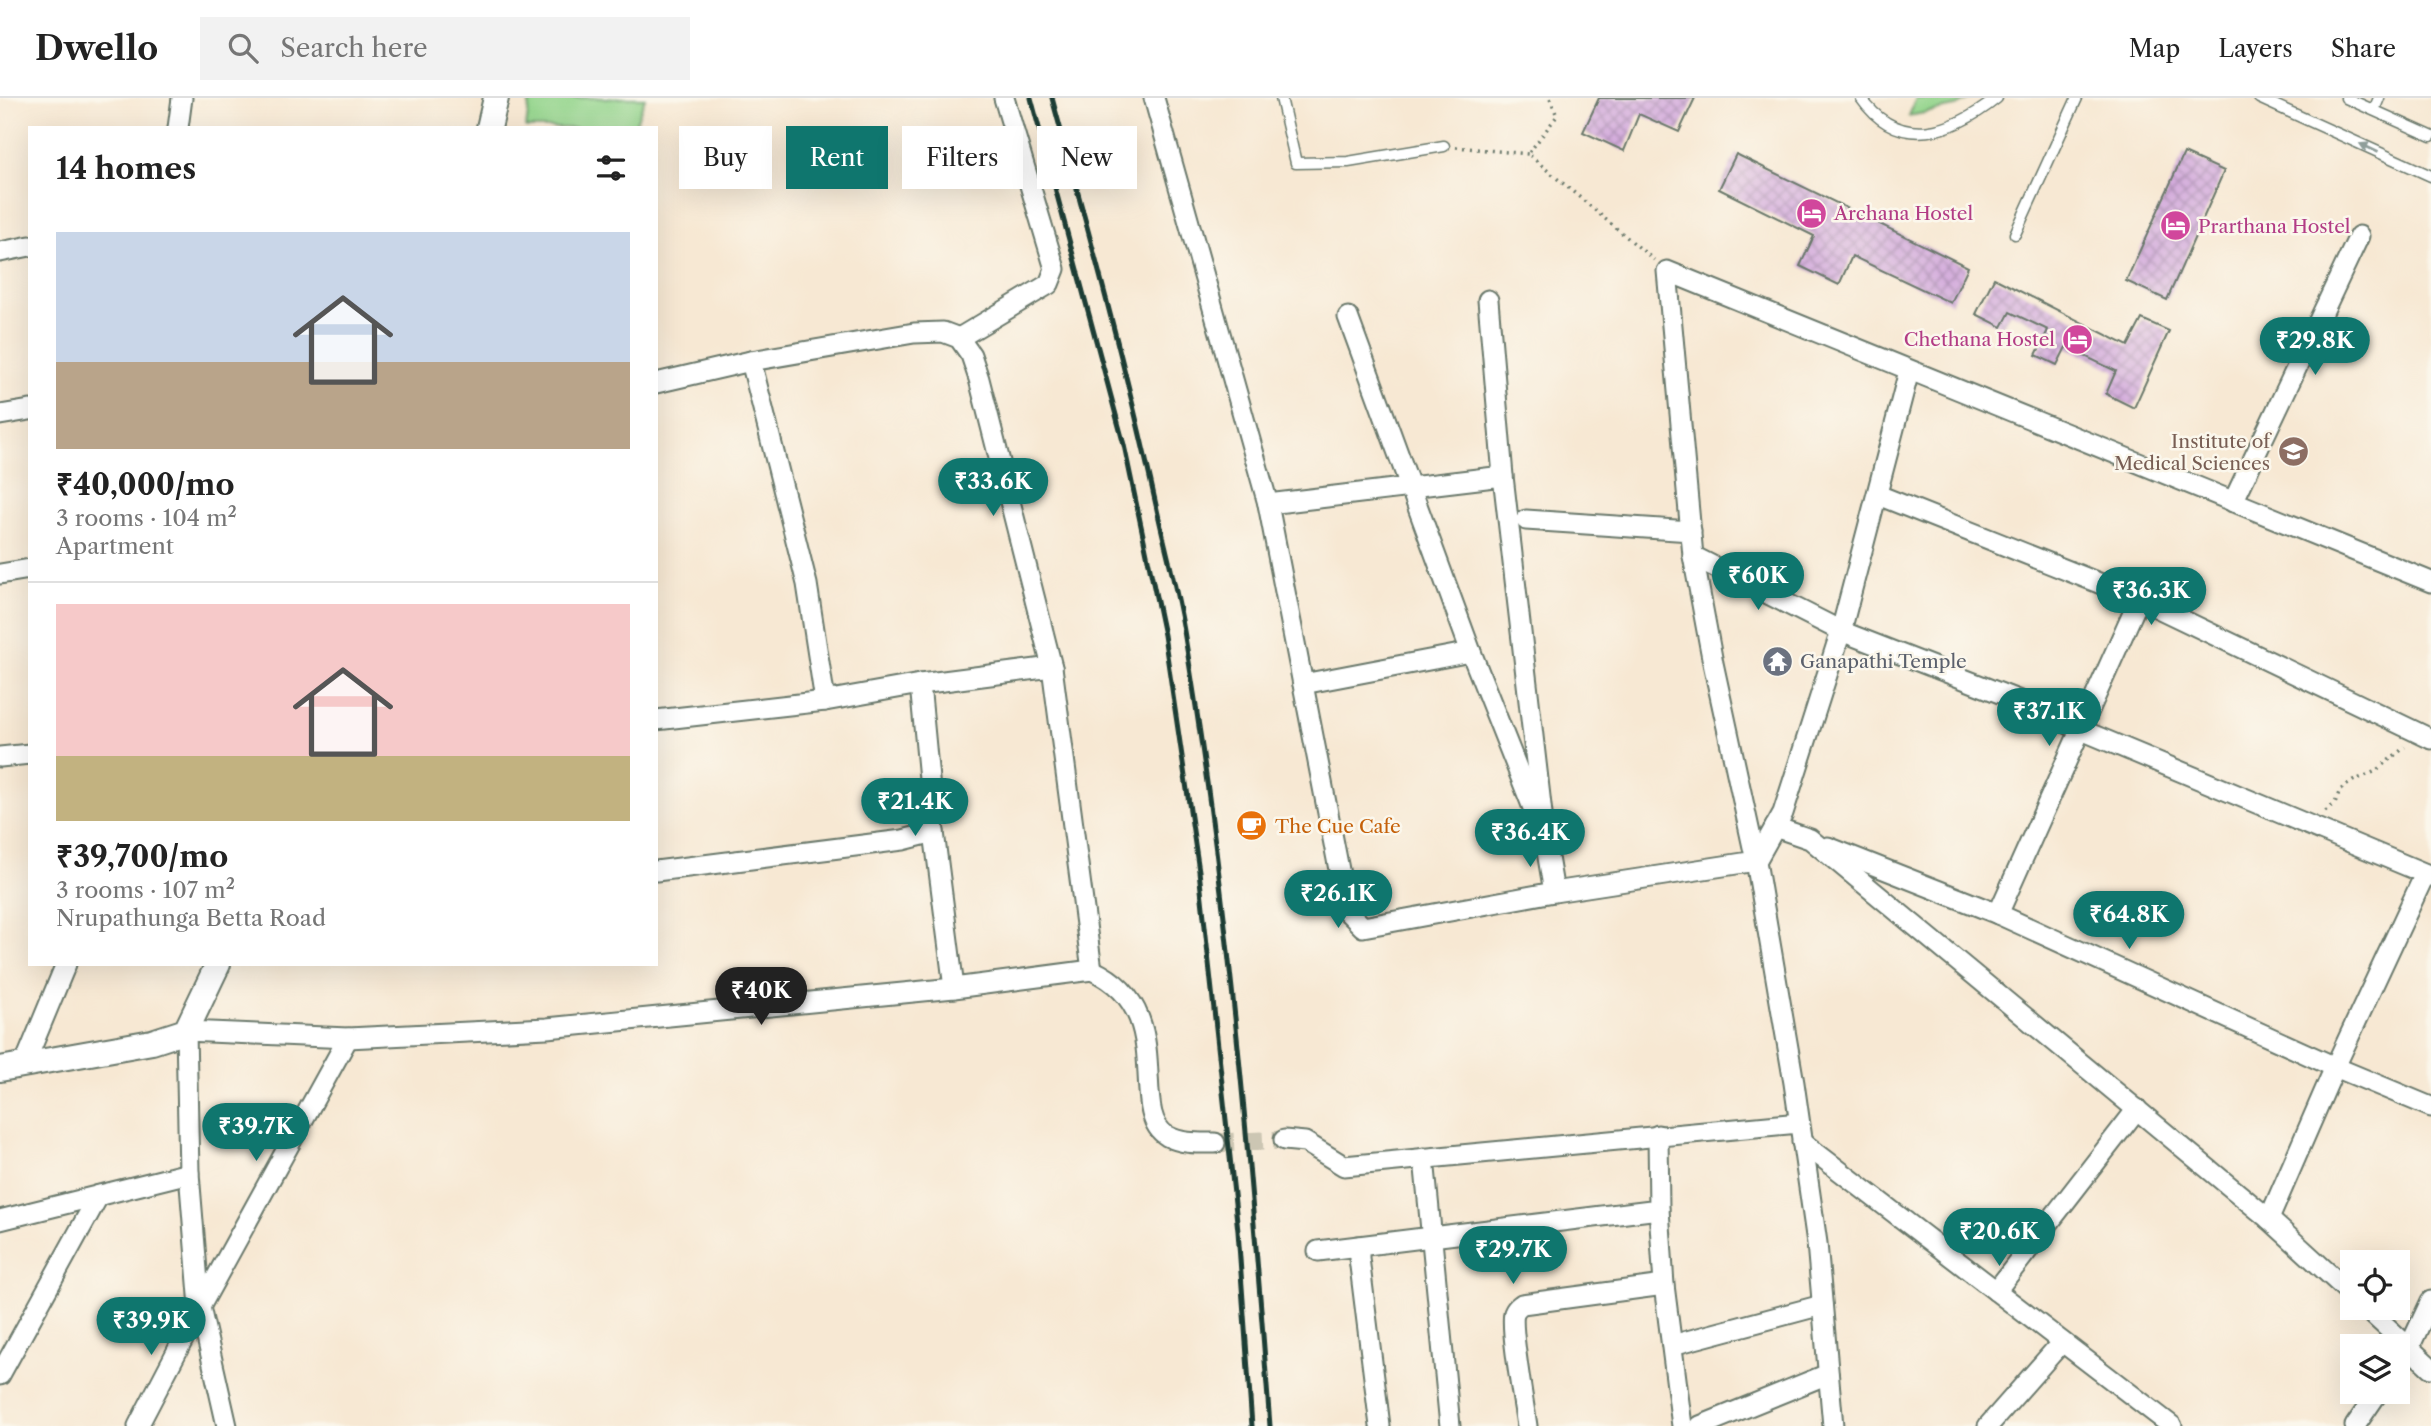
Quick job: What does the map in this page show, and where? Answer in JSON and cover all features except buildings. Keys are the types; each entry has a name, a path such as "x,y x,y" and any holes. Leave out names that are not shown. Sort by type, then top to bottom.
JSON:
{"street":[{"path":"178,126 182,98"},
{"path":"489,126 496,98"},
{"path":"959,338 1049,284 1055,269 1004,98"},
{"path":"1154,98 1268,504 1347,911 1363,928 1554,892 1756,861"},
{"path":"2233,502 2360,236"},
{"path":"0,252 28,246"},
{"path":"1835,1425 1816,1243 1801,1133 1756,861 1693,556 1667,271 2431,582"},
{"path":"1488,300 1503,476 1545,840 1554,892"},
{"path":"1348,317 1471,652 1545,840"},
{"path":"658,383 751,361 914,333 943,332 959,338 971,355 979,379 1052,667 1092,970"},
{"path":"751,361 807,584 825,701"},
{"path":"1756,861 1783,813 1841,631 1909,371"},
{"path":"0,415 28,410"},
{"path":"1268,504 1503,476"},
{"path":"1878,495 2139,599 2427,737"},
{"path":"1526,520 1691,531"},
{"path":"1693,556 1841,631 2020,701 2079,729 2428,875 2335,1067 2269,1219"},
{"path":"0,574 28,569"},
{"path":"1998,914 2139,599"},
{"path":"1303,684 1471,652"},
{"path":"658,719 825,701 920,684 1052,667"},
{"path":"920,684 934,832 954,988"},
{"path":"0,757 28,754"},
{"path":"1775,827 1998,914 2335,1067 2431,1107"},
{"path":"658,871 903,840 934,832"},
{"path":"1810,839 2269,1219 2340,1284"},
{"path":"25,1063 65,966"},
{"path":"217,966 186,1031 189,1173 200,1307 227,1426"},
{"path":"0,1069 152,1042 186,1031 348,1038 547,1028 954,988 1092,970 1109,978 1125,993 1139,1014 1146,1038 1149,1097 1158,1126 1167,1136 1183,1141 1194,1144 1215,1143"},
{"path":"138,1426 200,1307 348,1038"},
{"path":"1996,1292 2137,1110"},
{"path":"1284,1140 1305,1142 1344,1166 1658,1135 1801,1133 1996,1292 2172,1426"},
{"path":"1658,1135 1664,1285 1682,1426"},
{"path":"1424,1158 1450,1426"},
{"path":"0,1220 189,1173"},
{"path":"0,1375 99,1195"},
{"path":"1318,1251 1659,1209"},
{"path":"1359,1246 1380,1426"},
{"path":"1527,1426 1515,1338 1516,1309 1522,1304 1664,1285"},
{"path":"2410,1346 2431,1301"},
{"path":"1672,1345 1822,1305"},
{"path":"2379,1320 2394,1334"},
{"path":"1988,1426 2062,1342"},
{"path":"2410,1349 2431,1368"},
{"path":"1700,1426 1828,1374"},
{"path":"2355,1426 2370,1404"}],"lane":[{"path":"1281,98 1297,163 1348,162 1444,146"},
{"path":"1861,98 1871,112 1893,127 1917,134 1953,126 1980,112 1997,98"},
{"path":"2015,234 2077,98"},
{"path":"2259,98 2431,176"},
{"path":"2346,98 2431,136"},
{"path":"2366,98 2374,110"},
{"path":"2374,110 2379,98"}],"path":[{"path":"1528,154 1557,116 1549,98"},
{"path":"1444,146 1528,154 1667,271"},
{"path":"2308,826 2335,803 2340,790 2374,772 2387,759 2427,737"}],"green space":[{"path":"530,98 645,98 635,126 526,126"},
{"path":"1916,98 1971,98 1955,107 1909,116"}],"tunnel":[{"path":"1215,1143 1284,1140"}],"railway":[{"path":"1031,98 1124,445 1164,635 1199,871 1238,1231 1252,1426"},
{"path":"1052,98 1132,403 1184,631 1200,730 1236,1027 1270,1426"}],"place":[{"name":"Archana Hostel","path":"1811,213"},
{"name":"Prarthana Hostel","path":"2175,226"},
{"name":"Chethana Hostel","path":"2078,339"},
{"name":"Institute of Medical Sciences","path":"2293,452"},
{"name":"Ganapathi Temple","path":"1777,661"},
{"name":"The Cue Cafe","path":"1252,826"}]}
